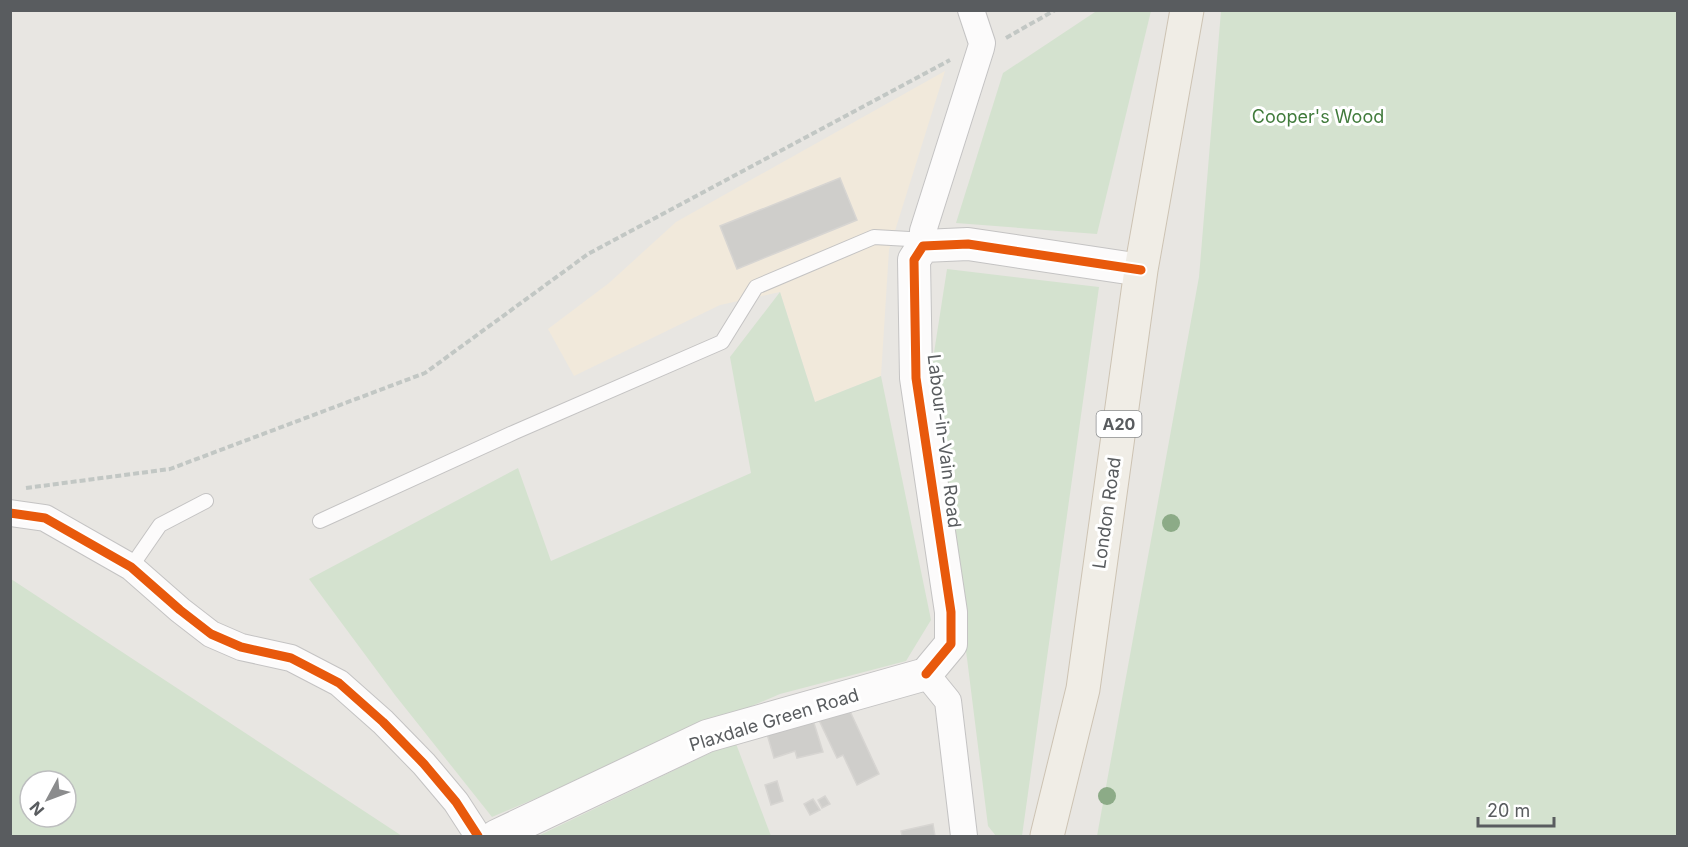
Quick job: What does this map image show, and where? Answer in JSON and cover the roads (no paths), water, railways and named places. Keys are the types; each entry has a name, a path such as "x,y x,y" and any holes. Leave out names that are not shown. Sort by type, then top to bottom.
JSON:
{"main road":[{"name":"London Road","path":"1047,837 1083,689 1141,270 1187,10"}],"street":[{"name":"Labour-in-Vain Road","path":"926,674 951,644 951,612 916,378 914,260 923,246 923,231 981,48 982,43 971,10"},
{"path":"923,246 968,244 1141,270"},
{"path":"10,513 45,518 131,567 211,634 241,647 291,658 339,682 424,764 456,802 478,837"},
{"path":"926,674 948,701 964,837"},
{"name":"Plaxdale Green Road","path":"496,837 707,736 926,674"}],"lane":[{"path":"320,520 722,342 756,287 874,237 909,239 923,246"},
{"path":"131,567 160,525 206,501"}],"park label":[{"name":"Cooper's Wood","path":"1318,117"}]}
